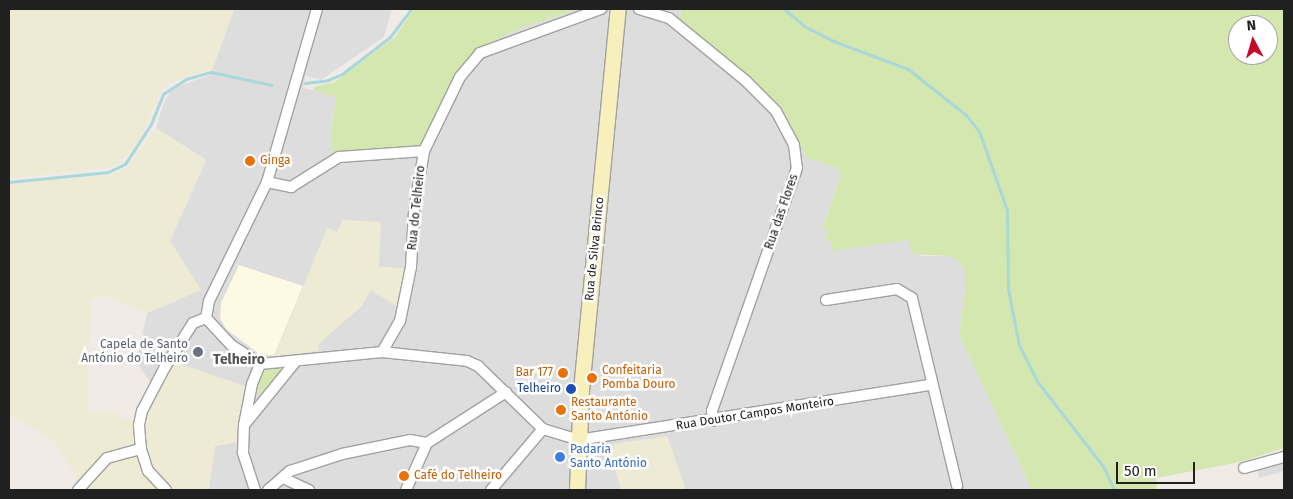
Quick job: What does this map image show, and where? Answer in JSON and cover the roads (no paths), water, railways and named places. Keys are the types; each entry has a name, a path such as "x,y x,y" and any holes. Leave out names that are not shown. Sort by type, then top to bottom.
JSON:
{"main road":[{"name":"Rua de Silva Brinco","path":"578,490 578,440 618,9"}],"street":[{"path":"206,318 209,300 267,182 317,9"},
{"name":"Rua do Telheiro","path":"382,352 400,322 411,267 415,203 424,151 460,77 480,53 601,9"},
{"name":"Rua das Flores","path":"639,9 669,18 746,81 776,111 794,145 797,168 712,411 713,421"},
{"path":"267,182 291,187 339,157 424,151"},
{"path":"826,300 897,289 907,292 912,298 931,385 957,486"},
{"path":"166,490 148,471 141,450 139,424 142,411 193,324 206,318"},
{"path":"206,318 232,345 260,364 382,352 467,362 478,366 543,429 578,440"},
{"path":"244,425 296,361"},
{"path":"254,490 243,452 244,425 252,384 260,364"},
{"name":"Rua Doutor Campos Monteiro","path":"578,440 713,421 931,385"},
{"path":"406,490 427,443 506,392"},
{"path":"491,490 543,429"},
{"path":"268,490 290,471 381,444 410,440 427,443"},
{"path":"78,490 107,458 141,450"},
{"path":"1244,468 1284,457"},
{"path":"283,478 308,490"}],"waterway":[{"path":"305,83 328,80 342,74 390,37 411,9"},
{"path":"784,9 804,26 831,40 908,69 966,115 979,131 1007,210 1008,289 1019,345 1037,381 1103,466 1114,490"},
{"path":"9,182 108,172 125,164 151,124 163,94 186,79 211,72 272,85"}],"place":[{"name":"Ginga","path":"250,161"},
{"name":"Capela de Santo António do Telheiro","path":"198,352"},
{"name":"Bar 177","path":"563,373"},
{"name":"Confeitaria Pomba Douro","path":"592,378"},
{"name":"Telheiro","path":"571,389"},
{"name":"Restaurante Santo António","path":"561,410"},
{"name":"Padaria Santo António","path":"560,457"},
{"name":"Café do Telheiro","path":"404,476"}],"district":[{"name":"Telheiro","path":"239,360"}]}
